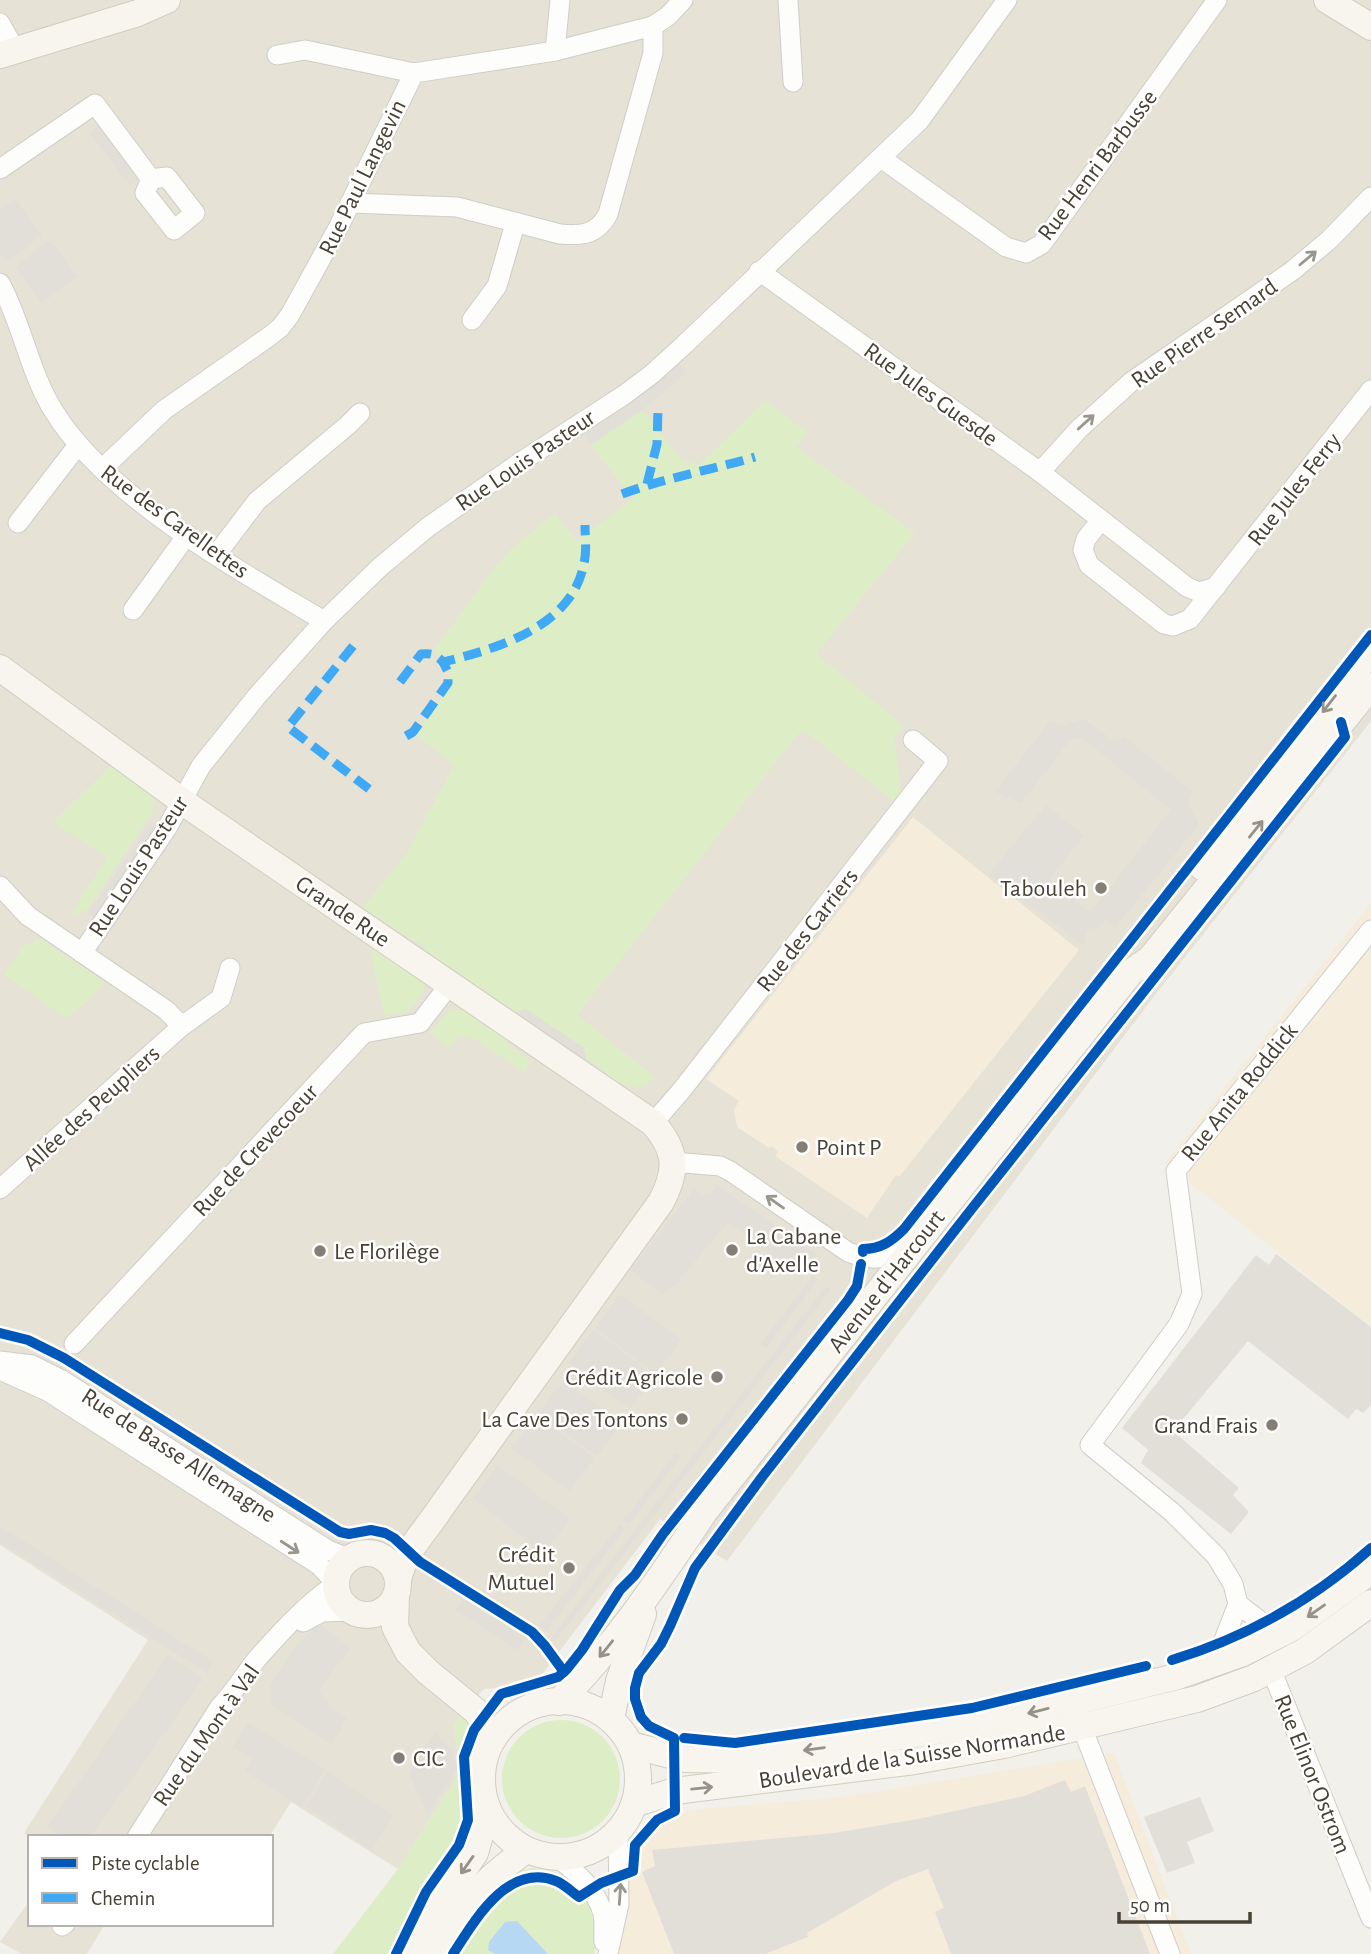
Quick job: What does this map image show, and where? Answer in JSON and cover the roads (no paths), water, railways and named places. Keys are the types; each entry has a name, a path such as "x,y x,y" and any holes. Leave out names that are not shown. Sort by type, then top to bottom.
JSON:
{"street":[{"path":"0,23 8,52 138,13 167,0"},
{"path":"555,51 560,0"},
{"name":"Rue Paul Langevin","path":"102,469 163,410 280,328 314,273 414,73 555,51 653,26 668,16 683,0"},
{"path":"789,0 793,82"},
{"name":"Rue Louis Pasteur","path":"82,953 167,828 201,766 257,696 324,621 380,567 428,527 652,374 920,120 1007,0"},
{"name":"Rue Henri Barbusse","path":"881,158 1006,247 1026,253 1042,244 1217,0"},
{"path":"1327,0 1371,27"},
{"path":"350,202 457,207 515,224 577,236 588,234 603,223 608,214 653,53 653,26"},
{"path":"277,55 305,50 414,73"},
{"path":"0,169 95,104 151,179"},
{"name":"Rue Pierre Semard","path":"1040,472 1079,429 1131,382 1292,271 1329,240 1371,197"},
{"path":"472,320 496,286 515,224"},
{"name":"Rue Jules Guesde","path":"759,271 1040,472 1187,587 1199,592 1216,587"},
{"name":"Rue des Carellettes","path":"0,283 7,316 52,409 78,445 143,503 187,535 324,621"},
{"name":"Rue Jules Ferry","path":"1216,587 1371,390"},
{"path":"216,555 257,501 359,413"},
{"path":"18,523 78,445"},
{"path":"1101,520 1086,539 1084,558 1089,565 1164,624 1173,626 1190,619 1216,587"},
{"path":"133,610 187,535"},
{"name":"Avenue d'Harcourt","path":"1131,972 1139,948 1371,650"},
{"name":"Grande Rue","path":"0,668 182,801 653,1123 663,1135 673,1162"},
{"name":"Avenue d'Harcourt","path":"559,1702 580,1681 649,1595 705,1511 1131,972 1150,959 1371,686"},
{"name":"Rue des Carriers","path":"653,1123 677,1096 938,761 913,740"},
{"name":"Allée des Peupliers","path":"0,886 28,916 166,1010 182,1026"},
{"name":"Rue Anita Roddick","path":"1238,1604 1233,1584 1216,1556 1172,1512 1090,1445 1179,1324 1192,1294 1176,1171 1371,930"},
{"name":"Allée des Peupliers","path":"0,1189 182,1026 221,998 230,968"},
{"name":"Rue de Crevecoeur","path":"74,1344 364,1033 420,1023 450,984"},
{"path":"493,1739 477,1712 408,1652 395,1627 401,1564 661,1202 669,1186 673,1162 720,1166 848,1252 862,1258 876,1259 893,1252 936,1217"},
{"name":"Rue de Basse Allemagne","path":"0,1361 32,1365 62,1380 328,1550 343,1556 365,1555"},
{"name":"Rue de Basse Allemagne","path":"0,1370 57,1398 319,1566 335,1584"},
{"path":"428,1672 395,1653 338,1598 335,1584 341,1566 391,1547 442,1506"},
{"path":"354,1613 377,1614 385,1610 397,1588 390,1564 365,1555"},
{"name":"Boulevard de la Suisse Normande","path":"631,1745 685,1759 743,1760 970,1726 1151,1682 1243,1653 1292,1628 1371,1571"},
{"name":"Rue du Mont à Val","path":"138,1835 219,1708 290,1623 335,1584"},
{"name":"Avenue d'Harcourt","path":"611,1718 619,1681 649,1595"},
{"path":"1215,1663 1238,1604 1278,1635"},
{"name":"Boulevard de la Suisse Normande","path":"636,1803 675,1791 915,1761 1004,1745 1197,1699 1271,1669 1305,1651 1371,1604"},
{"name":"Rue du Mont à Val","path":"278,1636 322,1612 354,1613"},
{"name":"Rue Elinor Ostrom","path":"1271,1669 1371,1919"},
{"path":"1151,1682 1132,1697 1077,1713 1170,1954"},
{"path":"414,1954 432,1916 475,1853 481,1832 484,1801 483,1769 493,1739 513,1716 541,1704 559,1702 575,1703 593,1709 611,1718 624,1732 638,1766 636,1803 618,1832 590,1851 575,1856 558,1858 526,1850 501,1832 484,1801"},
{"path":"477,1712 513,1716"},
{"path":"606,1954 619,1903 621,1875 618,1832"},
{"path":"433,1954 450,1923 469,1898 503,1866 526,1850"},
{"path":"558,1858 576,1872 590,1889 603,1913 606,1954"}],"water":[{"path":"517,1921 548,1954 495,1954 488,1950 489,1942 505,1922"}],"place":[{"name":"Tabouleh","path":"1101,888"},
{"name":"Point P","path":"802,1147"},
{"name":"La Cabane d'Axelle","path":"732,1250"},
{"name":"Le Florilège","path":"320,1251"},
{"name":"Crédit Agricole","path":"717,1377"},
{"name":"La Cave Des Tontons","path":"682,1419"},
{"name":"Grand Frais","path":"1272,1425"},
{"name":"Crédit Mutuel","path":"569,1568"},
{"name":"CIC","path":"399,1758"}]}
